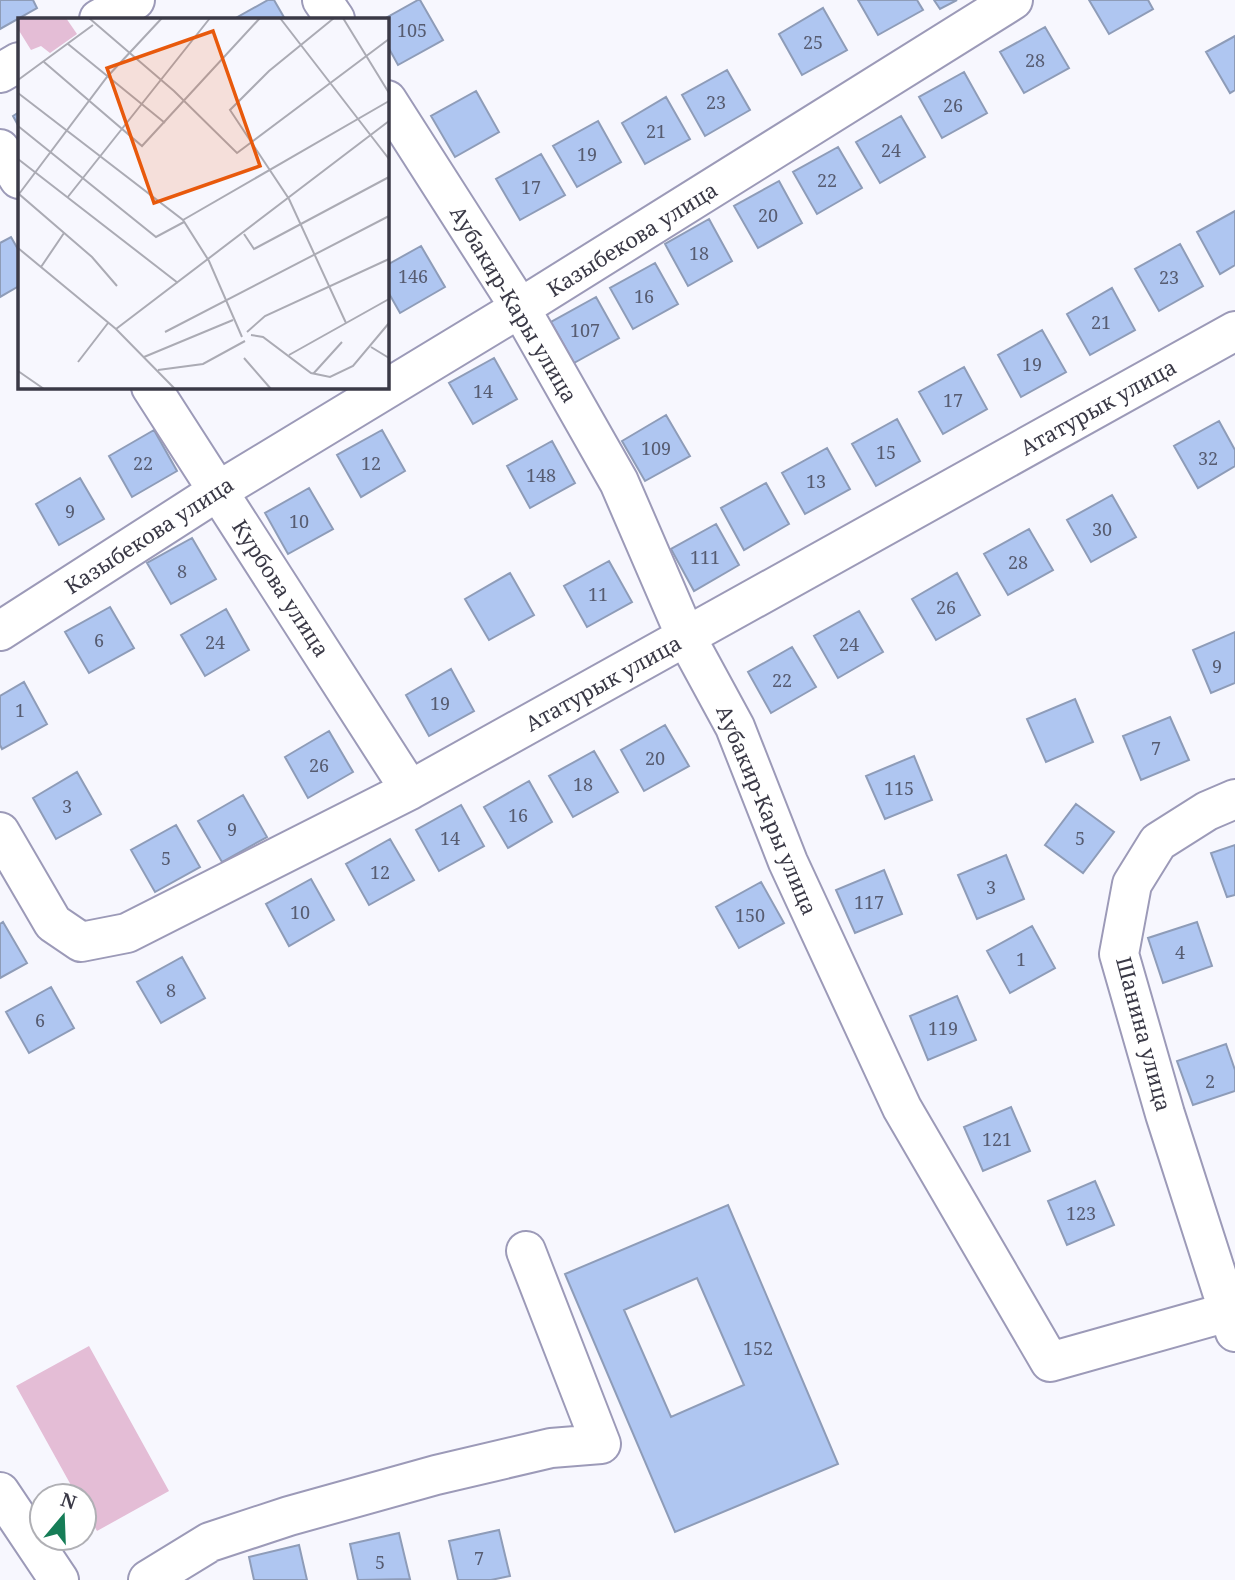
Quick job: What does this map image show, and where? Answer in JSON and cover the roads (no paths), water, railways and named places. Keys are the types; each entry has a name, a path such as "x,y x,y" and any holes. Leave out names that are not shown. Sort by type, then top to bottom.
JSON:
{"street":[{"path":"101,18 135,0"},
{"path":"322,0 334,18"},
{"name":"Казыбекова улица","path":"0,631 218,491 520,309 1013,0"},
{"path":"0,73 18,63"},
{"name":"Аубакир-Кары улица","path":"388,102 520,309 619,482 686,637 735,727 788,862 902,1108 1050,1362 1233,1318"},
{"path":"0,149 18,177"},
{"name":"Ататурык улица","path":"0,832 53,923 81,942 127,933 410,790 1235,331"},
{"name":"Курбова улица","path":"153,388 410,790"},
{"name":"Шанина улица","path":"1233,1318 1165,1114 1119,954 1132,884 1158,842 1207,811 1235,799"},
{"path":"148,1580 210,1542 289,1516 436,1475 551,1448 601,1444 526,1251"},
{"path":"0,1492 59,1580"}]}
